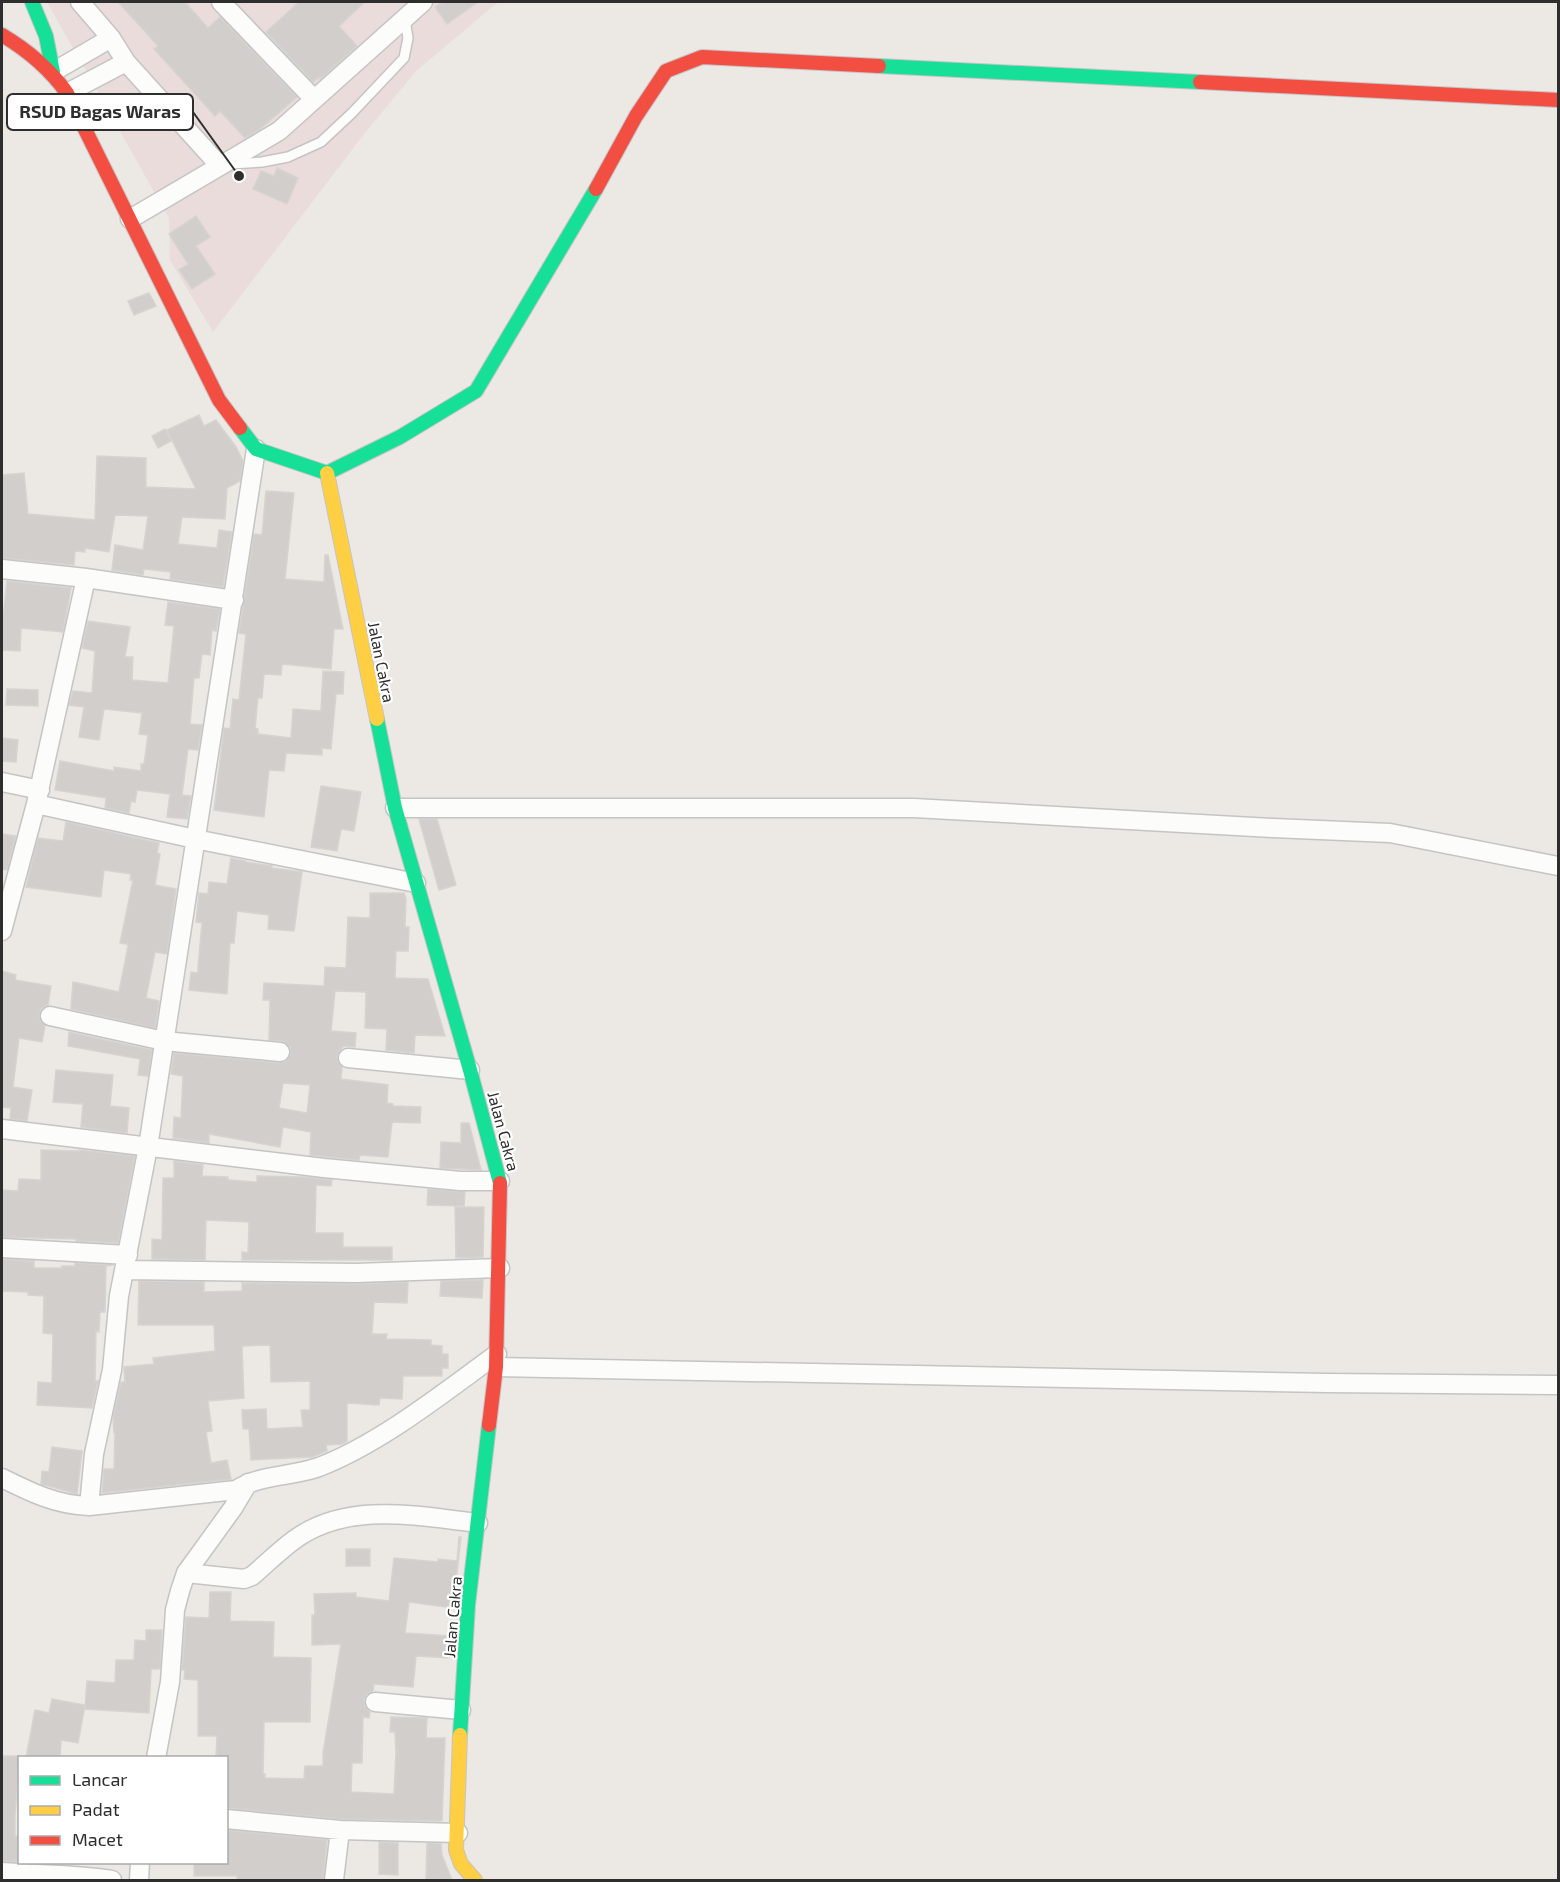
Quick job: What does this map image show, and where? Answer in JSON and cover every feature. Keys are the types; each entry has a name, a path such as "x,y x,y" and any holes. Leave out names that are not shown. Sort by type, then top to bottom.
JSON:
{"street":[{"path":"32,2 42,17 47,33 53,72"},
{"path":"80,2 111,38 126,62 220,166"},
{"path":"221,2 313,98"},
{"path":"130,219 279,131 313,98 423,2"},
{"path":"2,35 32,52 53,72 67,93 219,400 256,449 327,473 400,437 476,391 604,175 636,116 666,71 702,57 1558,100"},
{"path":"53,72 111,38"},
{"path":"67,93 126,62"},
{"path":"88,1506 94,1454 112,1370 119,1296 148,1147 256,449"},
{"name":"Jalan Cakra","path":"327,473 394,808 500,1181 497,1360 468,1605 461,1710 456,1850 461,1864 475,1881"},
{"path":"2,569 86,578 234,600"},
{"path":"2,931 38,797 86,578"},
{"path":"2,782 38,797 195,839 416,883"},
{"path":"394,808 914,808 1390,833 1558,866"},
{"path":"50,1016 164,1041 280,1052"},
{"path":"348,1058 470,1070"},
{"path":"2,1129 460,1181 500,1181"},
{"path":"2,1248 126,1262 356,1272 500,1268"},
{"path":"2,1478 36,1495 57,1502 88,1506 236,1490 249,1481 318,1467 371,1441 497,1360 1315,1383 1558,1385"},
{"path":"156,1756 170,1682 175,1610 186,1573 233,1508 249,1481"},
{"path":"186,1573 244,1579 252,1576 294,1539 330,1523 363,1515 394,1513 478,1523"},
{"path":"375,1702 461,1710"},
{"path":"228,1819 340,1830 458,1833"},
{"path":"334,1881 340,1830"},
{"path":"139,1881 140,1864"},
{"path":"2,1872 43,1876 87,1876 112,1881"}],"lane":[{"path":"220,166 288,157 321,142 404,58 408,38 405,19"}],"shaded area":[{"path":"47,2 498,2 416,71 364,134 213,332 170,260 169,218"}],"building":[{"path":"118,2 185,2 208,28 220,17 297,97 259,130 245,138 220,111 215,116 154,49 158,46"},
{"path":"299,2 365,2 339,26 357,46 320,79 319,77 313,82 266,32"},
{"path":"443,2 478,2 447,24 435,7"},
{"path":"277,168 298,178 287,204 253,189 261,171 274,176"},
{"path":"196,216 210,237 196,246 215,274 192,289 179,270 188,264 169,234"},
{"path":"149,293 156,306 134,315 128,301"},
{"path":"199,415 204,426 216,420 236,447 243,461 240,481 227,488 225,519 182,517 178,544 217,548 219,530 232,532 223,587 170,579 171,572 144,569 143,575 112,570 115,545 143,550 148,516 115,515 109,552 85,548 85,552 75,551 74,565 2,558 2,475 24,473 28,514 95,520 97,456 146,458 146,487 196,489 167,430"},
{"path":"165,429 171,441 158,448 152,436"},
{"path":"266,491 294,493 285,579 324,582 325,555 328,555 343,629 334,629 331,669 282,664 281,675 264,674 262,698 258,698 255,728 258,729 258,734 291,738 293,709 321,711 323,671 344,672 343,694 336,694 331,749 322,748 322,755 286,753 284,771 269,770 264,817 214,810 224,728 230,729 233,699 239,700 246,634 239,633 254,534 262,535"},
{"path":"7,581 71,588 63,632 21,628 20,651 2,650"},
{"path":"168,602 220,609 216,631 212,630 210,655 202,654 199,678 194,678 190,724 202,725 198,750 188,749 182,795 191,796 187,819 167,817 170,794 137,790 135,802 131,801 129,813 105,808 106,798 55,790 60,761 114,771 114,767 141,771 148,735 139,734 142,713 104,709 99,740 79,737 84,707 69,705 73,691 92,693 95,651 82,648 88,621 130,627 125,657 133,657 132,680 168,683 174,626 165,625"},
{"path":"7,689 38,690 38,706 6,705"},
{"path":"2,738 18,740 16,762 2,761"},
{"path":"321,786 361,792 354,831 341,829 337,851 311,847"},
{"path":"419,819 437,819 456,885 439,890"},
{"path":"66,822 159,843 157,853 160,854 155,885 176,889 167,954 155,952 146,998 159,1001 155,1028 71,1009 73,982 119,992 128,946 120,943 133,880 130,880 131,874 104,870 101,897 26,887 38,838 63,841"},
{"path":"2,834 16,836 7,870 2,869"},
{"path":"231,858 272,866 272,868 302,872 294,931 268,929 269,915 237,911 234,943 230,943 227,994 189,990 191,972 198,973 202,923 196,922 199,893 208,894 209,882 227,884"},
{"path":"370,893 404,893 406,899 405,927 409,927 408,951 396,951 395,978 428,979 445,1036 415,1035 414,1053 386,1050 387,1029 365,1028 366,992 335,991 331,1031 356,1033 355,1047 343,1046 337,1056 342,1067 341,1079 388,1085 387,1103 393,1106 421,1107 420,1123 392,1122 388,1157 360,1155 359,1160 310,1155 311,1132 283,1127 280,1147 209,1134 209,1143 173,1138 174,1117 181,1118 183,1076 171,1074 174,1053 285,1062 291,1054 290,1047 282,1041 269,1040 270,1000 263,1000 264,983 324,986 325,967 346,968 348,917 370,918","holes":["283,1083 310,1085 307,1113 279,1108"]},
{"path":"2,971 16,975 15,980 51,986 48,1005 42,1008 39,1014 45,1026 42,1042 19,1038 13,1087 32,1090 27,1121 10,1119 11,1108 2,1107"},
{"path":"69,1032 152,1050 148,1076 138,1075 140,1059 68,1046"},
{"path":"56,1070 113,1075 110,1106 129,1108 127,1133 81,1127 83,1104 53,1102"},
{"path":"461,1123 469,1123 481,1170 440,1168 441,1142 461,1143"},
{"path":"41,1150 79,1150 135,1156 118,1243 76,1241 76,1239 2,1237 2,1190 18,1191 19,1179 41,1180"},
{"path":"174,1161 203,1165 202,1176 228,1177 228,1180 257,1182 257,1176 332,1180 331,1186 316,1185 315,1233 343,1233 343,1247 392,1247 392,1260 242,1260 242,1252 248,1253 249,1222 206,1220 205,1260 152,1259 152,1239 162,1240 163,1178 174,1178"},
{"path":"428,1189 465,1192 464,1206 427,1205"},
{"path":"455,1207 484,1207 483,1257 456,1258"},
{"path":"2,1259 34,1261 34,1268 62,1268 62,1266 75,1266 75,1263 113,1265 106,1266 105,1312 100,1312 99,1332 96,1331 95,1381 98,1381 92,1408 37,1405 38,1382 52,1383 53,1334 43,1333 44,1296 28,1295 28,1292 2,1291"},
{"path":"483,1280 482,1298 440,1296 441,1281"},
{"path":"139,1281 204,1282 204,1292 242,1291 242,1283 408,1282 407,1303 374,1302 372,1334 387,1334 386,1339 431,1340 431,1345 442,1346 442,1354 448,1354 448,1368 442,1368 442,1376 403,1376 402,1399 380,1398 379,1405 347,1403 347,1441 342,1444 326,1445 327,1451 312,1457 251,1460 249,1429 243,1429 242,1410 266,1409 267,1429 303,1427 301,1410 310,1410 310,1381 271,1382 270,1345 242,1346 244,1398 208,1401 212,1431 206,1432 211,1463 227,1460 231,1479 102,1493 104,1469 114,1469 113,1417 121,1382 125,1382 124,1367 154,1364 153,1358 215,1351 214,1325 138,1325"},
{"path":"52,1447 82,1451 77,1494 41,1484 42,1471 49,1472"},
{"path":"459,1537 461,1537 453,1608 409,1602 405,1633 451,1636 449,1658 416,1656 413,1687 374,1684 373,1691 366,1695 364,1700 365,1707 370,1712 369,1718 363,1717 362,1763 352,1763 351,1792 394,1794 396,1752 395,1732 390,1732 391,1717 427,1718 426,1738 445,1738 442,1821 341,1819 228,1808 228,1756 216,1756 217,1736 198,1736 198,1680 184,1679 185,1670 182,1670 186,1617 209,1618 210,1592 231,1592 230,1621 274,1622 273,1657 311,1658 310,1722 264,1722 263,1774 265,1778 304,1779 305,1766 323,1766 323,1753 341,1644 312,1645 312,1615 315,1615 314,1594 356,1593 356,1597 389,1601 394,1558 438,1562 438,1559 457,1561"},
{"path":"346,1549 370,1549 370,1566 346,1566"},
{"path":"146,1630 162,1630 160,1669 151,1669 149,1713 85,1709 87,1681 115,1683 116,1660 134,1660 135,1640 146,1641"},
{"path":"52,1699 85,1705 78,1743 61,1740 60,1756 26,1756 35,1710 49,1713"},
{"path":"2,1756 18,1756 15,1836 18,1836 18,1862 2,1861"},
{"path":"228,1830 327,1840 323,1881 237,1881 237,1876 194,1876 194,1864 228,1864"},
{"path":"379,1842 398,1843 398,1875 379,1874"},
{"path":"427,1843 441,1844 442,1855 452,1880 426,1879"}],"traffic: fast":[{"path":"32,2 46,36 53,72"},
{"path":"879,66 1200,82"},
{"path":"240,428 256,449 327,473 400,437 476,391 596,189"},
{"path":"377,719 395,808 500,1183"},
{"path":"460,1735 468,1605 489,1425"}],"traffic: slow":[{"path":"327,473 377,719"},
{"path":"460,1735 456,1850 461,1864 475,1880"}],"traffic: jam":[{"path":"2,35 38,61 67,93 219,400 240,428"},
{"path":"596,189 636,116 666,71 702,57 879,66"},
{"path":"1200,82 1558,100"},
{"path":"489,1425 496,1367 500,1183"}],"place":[{"name":"RSUD Bagas Waras","path":"239,176"}]}
